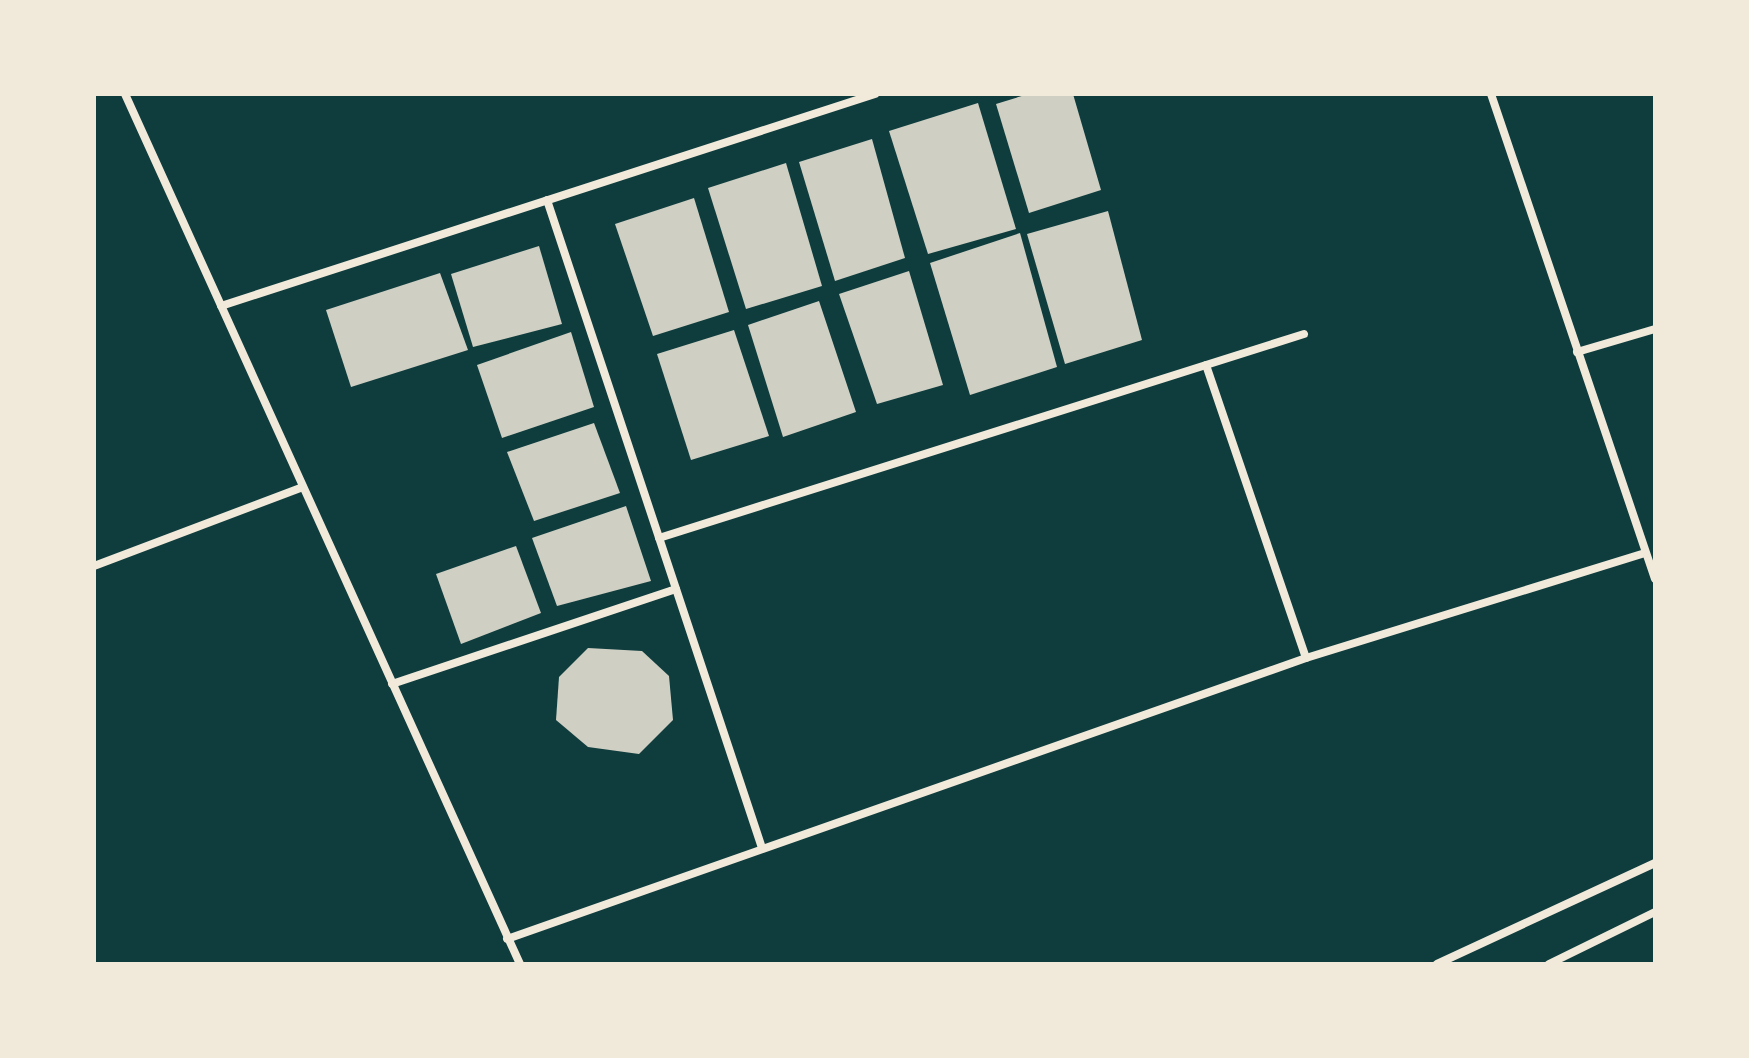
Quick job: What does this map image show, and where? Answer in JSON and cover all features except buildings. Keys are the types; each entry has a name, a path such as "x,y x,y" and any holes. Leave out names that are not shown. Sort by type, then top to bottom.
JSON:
{"street":[{"path":"125,94 520,964"},
{"path":"221,306 875,94"},
{"path":"1491,94 1655,579"},
{"path":"547,200 762,848"},
{"path":"1577,352 1655,329"},
{"path":"659,538 1304,334"},
{"path":"1206,365 1306,658"},
{"path":"94,566 303,487"},
{"path":"507,939 1306,658 1645,553"},
{"path":"392,684 676,589"},
{"path":"1437,964 1655,863"},
{"path":"1549,964 1655,912"}]}
